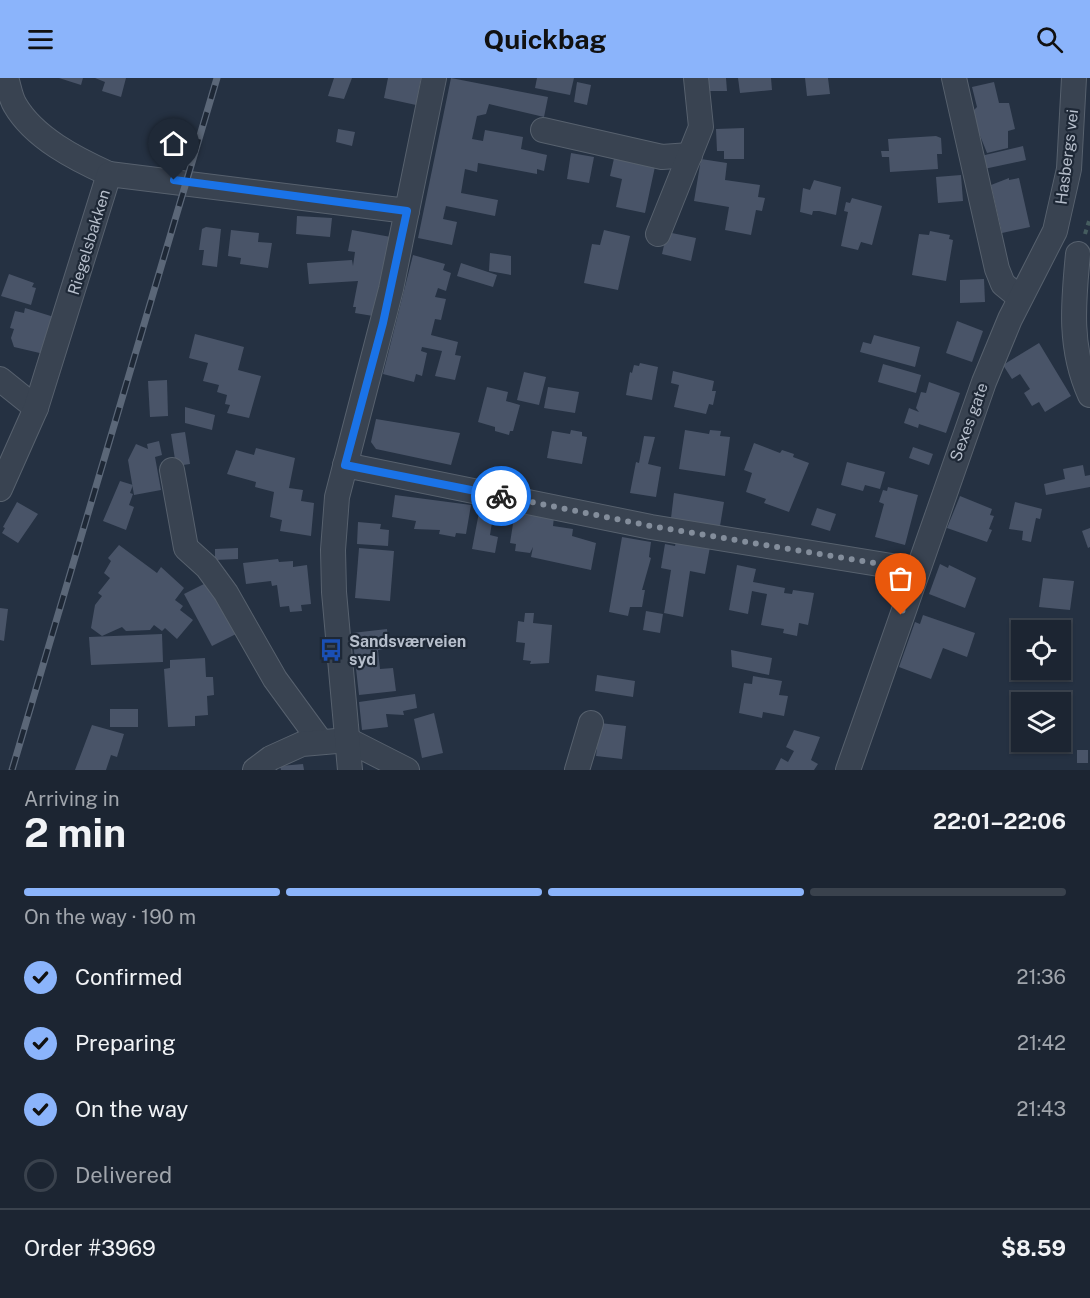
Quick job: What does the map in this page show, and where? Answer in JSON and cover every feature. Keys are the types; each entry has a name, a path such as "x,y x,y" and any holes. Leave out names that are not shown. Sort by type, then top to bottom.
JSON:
{"street":[{"path":"6,78 14,104 33,127 79,160 109,174"},
{"path":"350,770 336,621 333,550 338,498 381,330 434,78"},
{"path":"658,234 701,127 696,78"},
{"path":"954,78 997,269 1003,284 1020,298"},
{"name":"Hasbergs vei","path":"1020,298 1047,248 1061,211 1072,148 1074,78"},
{"path":"543,130 662,157 690,155"},
{"name":"Riegelsbakken","path":"0,489 36,408 109,174 407,211"},
{"path":"1078,254 1074,294 1074,348 1090,395"},
{"name":"Sexes gate","path":"848,770 916,570 984,382 1020,298"},
{"path":"0,379 36,408"},
{"path":"345,465 651,526 916,570"},
{"path":"172,470 186,548 207,567 226,593 275,679 321,742"},
{"path":"578,770 591,723"},
{"path":"255,770 271,758 302,744 348,740 407,770"}],"building":[{"path":"59,78 83,78 81,85"},
{"path":"95,78 126,78 121,97 102,91 105,82"},
{"path":"334,78 352,78 344,99 328,96"},
{"path":"388,78 421,78 416,105 384,98"},
{"path":"451,78 548,97 544,117 489,104 486,114 477,116 472,139 483,141 485,130 523,137 521,149 547,155 544,171 537,169 537,174 478,163 477,172 465,169 461,193 498,200 495,216 446,206 443,219 457,222 452,245 418,238"},
{"path":"537,78 574,78 570,95 535,88"},
{"path":"704,78 726,78 727,91 705,91"},
{"path":"738,78 771,78 772,90 740,93"},
{"path":"805,78 828,78 830,94 807,96"},
{"path":"577,82 591,85 587,105 574,102"},
{"path":"994,82 999,103 1009,103 1015,129 1008,131 1008,148 987,153 971,113 977,107 972,87"},
{"path":"744,128 744,159 724,159 724,151 717,151 716,129"},
{"path":"338,129 355,132 352,146 336,142"},
{"path":"936,136 941,138 942,154 937,154 938,169 890,172 889,157 882,157 881,151 889,151 888,139"},
{"path":"1023,146 1026,160 984,169 982,158 985,155"},
{"path":"571,153 594,157 589,183 567,179"},
{"path":"615,154 656,162 645,213 616,207 622,179 610,176"},
{"path":"701,159 727,163 725,180 760,185 758,197 765,198 762,211 756,210 751,235 725,230 729,207 694,201"},
{"path":"961,175 963,201 938,203 936,177"},
{"path":"1009,178 1009,180 1019,178 1030,227 1002,233 991,185"},
{"path":"814,180 841,187 836,215 819,211 813,211 812,215 800,212 803,188 810,190"},
{"path":"852,198 882,206 872,245 861,242 858,250 841,246 848,212 844,211 846,202 850,203"},
{"path":"297,216 332,218 330,237 296,234"},
{"path":"206,227 221,229 217,267 202,265 204,250 199,250 202,229"},
{"path":"231,230 259,233 258,242 272,243 268,268 240,264 241,258 228,256"},
{"path":"352,230 391,237 373,316 355,313 356,307 353,307 358,281 309,284 307,263 352,260 353,266 355,252 348,251"},
{"path":"604,230 630,236 618,290 584,283 592,244 600,245"},
{"path":"930,231 950,235 949,239 953,240 946,281 912,275 919,234 929,235"},
{"path":"667,232 696,238 691,261 662,254"},
{"path":"490,253 511,256 511,275 489,271"},
{"path":"413,255 445,264 443,270 451,273 446,291 438,288 435,297 446,299 441,320 435,319 431,335 458,342 455,355 461,356 455,380 435,376 442,351 422,347 421,351 427,353 422,376 416,374 414,382 383,374"},
{"path":"461,263 497,275 493,287 457,276"},
{"path":"9,274 34,283 32,287 36,288 31,305 1,296"},
{"path":"984,279 985,302 960,303 960,280"},
{"path":"25,308 54,317 44,354 14,347 11,338 14,329 10,328 15,311 24,313"},
{"path":"957,321 983,331 972,362 946,353"},
{"path":"195,334 244,347 238,370 261,376 249,418 227,413 230,405 225,404 227,395 217,392 219,385 203,381 208,363 189,358"},
{"path":"874,335 920,347 915,367 860,352 863,342 871,344"},
{"path":"1039,343 1071,396 1045,412 1039,402 1032,406 1024,393 1030,389 1020,374 1012,379 1003,365"},
{"path":"640,363 658,367 652,400 626,395 630,372 632,373 634,365 639,366"},
{"path":"883,364 921,375 916,393 878,382"},
{"path":"673,371 714,381 712,391 716,391 713,405 709,404 706,414 674,407 679,385 671,383"},
{"path":"524,372 546,377 539,405 517,400"},
{"path":"167,380 168,416 150,417 148,381"},
{"path":"929,382 960,393 946,433 919,424 918,428 904,423 909,408 919,412 916,408 921,392 926,393"},
{"path":"487,387 508,392 506,401 520,405 513,431 510,431 509,435 495,431 495,427 478,422"},
{"path":"548,387 579,392 575,413 544,408"},
{"path":"185,407 215,415 212,430 185,423"},
{"path":"376,419 460,433 451,465 376,449 371,442"},
{"path":"571,430 582,432 582,436 587,437 582,464 547,458 552,431 570,434"},
{"path":"685,430 709,434 710,430 721,431 720,436 730,437 725,476 679,469"},
{"path":"185,432 190,464 176,466 171,434"},
{"path":"644,436 655,437 648,464 661,467 656,497 630,493"},
{"path":"159,441 162,455 155,457 161,490 134,495 128,460 136,444 148,449 147,444"},
{"path":"754,443 780,453 782,450 794,454 793,457 809,463 789,512 764,503 766,499 746,492 752,473 744,470"},
{"path":"913,447 933,454 929,465 909,458"},
{"path":"256,448 295,458 289,488 303,490 301,501 314,503 311,536 280,531 282,520 270,517 274,492 255,487 256,482 227,474 236,450 254,455"},
{"path":"847,462 885,472 880,489 865,485 863,491 841,485"},
{"path":"1083,465 1085,476 1090,475 1090,487 1046,495 1044,484 1065,479 1063,469"},
{"path":"120,481 133,485 129,505 134,507 126,530 103,521"},
{"path":"888,487 918,495 905,545 875,537 884,504 879,502 883,490 887,491"},
{"path":"674,493 724,502 720,526 671,518"},
{"path":"395,495 471,505 466,534 456,533 455,537 439,534 440,530 414,529 416,521 392,517"},
{"path":"960,496 992,509 990,515 994,516 989,529 992,530 987,542 947,528"},
{"path":"17,502 38,514 18,543 2,533"},
{"path":"1015,502 1042,509 1040,519 1036,518 1031,542 1022,540 1023,531 1009,529"},
{"path":"480,507 494,510 490,535 498,537 495,553 472,549"},
{"path":"817,508 836,514 830,531 811,525"},
{"path":"515,511 554,517 553,526 573,529 572,536 596,543 591,570 531,557 533,547 530,553 515,551 516,544 510,543"},
{"path":"358,522 381,524 380,529 389,530 388,546 357,544"},
{"path":"1090,528 1090,547 1088,548 1082,531"},
{"path":"622,537 651,542 649,557 651,558 642,590 645,590 642,607 630,607 628,616 609,612"},
{"path":"676,541 710,547 705,574 690,571 683,617 664,613 671,570 661,568 665,544 675,546"},
{"path":"119,545 157,573 161,567 184,588 175,600 183,606 180,610 193,620 177,639 165,628 162,631 154,625 150,630 126,631 122,627 102,636 91,628 95,605 102,596 98,593 110,578 104,573 111,561 108,558"},
{"path":"238,548 238,559 215,560 215,549"},
{"path":"359,548 394,551 390,601 355,598"},
{"path":"278,559 279,562 293,561 293,567 307,565 311,604 301,605 302,611 290,612 289,606 280,607 277,585 272,586 271,581 246,584 243,563"},
{"path":"940,564 948,568 949,565 976,578 965,608 929,594"},
{"path":"737,565 756,569 753,582 785,588 784,593 792,594 793,590 814,593 808,625 799,623 797,636 783,633 784,629 761,625 767,594 752,591 748,614 729,610"},
{"path":"1043,578 1074,581 1070,610 1039,607"},
{"path":"210,581 238,633 212,646 184,594"},
{"path":"0,608 8,609 4,641 0,640"},
{"path":"646,611 663,614 660,633 643,630"},
{"path":"525,613 534,613 533,623 552,625 549,663 530,664 531,661 523,660 525,643 516,642 518,621 524,622"},
{"path":"923,615 975,633 967,657 943,648 931,679 899,667 915,622 920,624"},
{"path":"387,629 389,648 378,650 380,669 393,668 396,691 359,695 352,633"},
{"path":"162,634 163,662 91,665 89,637"},
{"path":"731,650 772,658 769,675 732,667"},
{"path":"205,658 206,677 213,677 214,695 207,696 208,715 195,716 195,726 168,727 164,669 170,668 170,660"},
{"path":"597,675 635,681 633,697 595,691"},
{"path":"753,676 782,681 779,695 788,696 784,716 763,712 762,718 739,713 744,683 752,684"},
{"path":"415,694 417,708 403,711 404,715 386,714 388,727 362,730 359,702"},
{"path":"110,709 138,709 138,727 110,727"},
{"path":"434,713 443,753 422,758 414,719"},
{"path":"600,723 626,726 622,759 596,756"},
{"path":"92,725 124,734 117,757 111,755 106,770 75,770"},
{"path":"794,730 820,737 811,760 818,764 814,770 775,770 781,758 788,762 794,751 786,747"},
{"path":"1077,750 1088,750 1088,763 1077,763"},
{"path":"303,764 304,770 281,770 280,766"}],"railway":[{"path":"12,770 217,78"}],"way so far":[{"path":"501,496 651,526 916,570 901,615"}],"place":[{"name":"Sandsværveien syd","path":"331,650"}],"route":[{"path":"174,180 197,185 407,211 383,323 345,465 501,496"}]}
